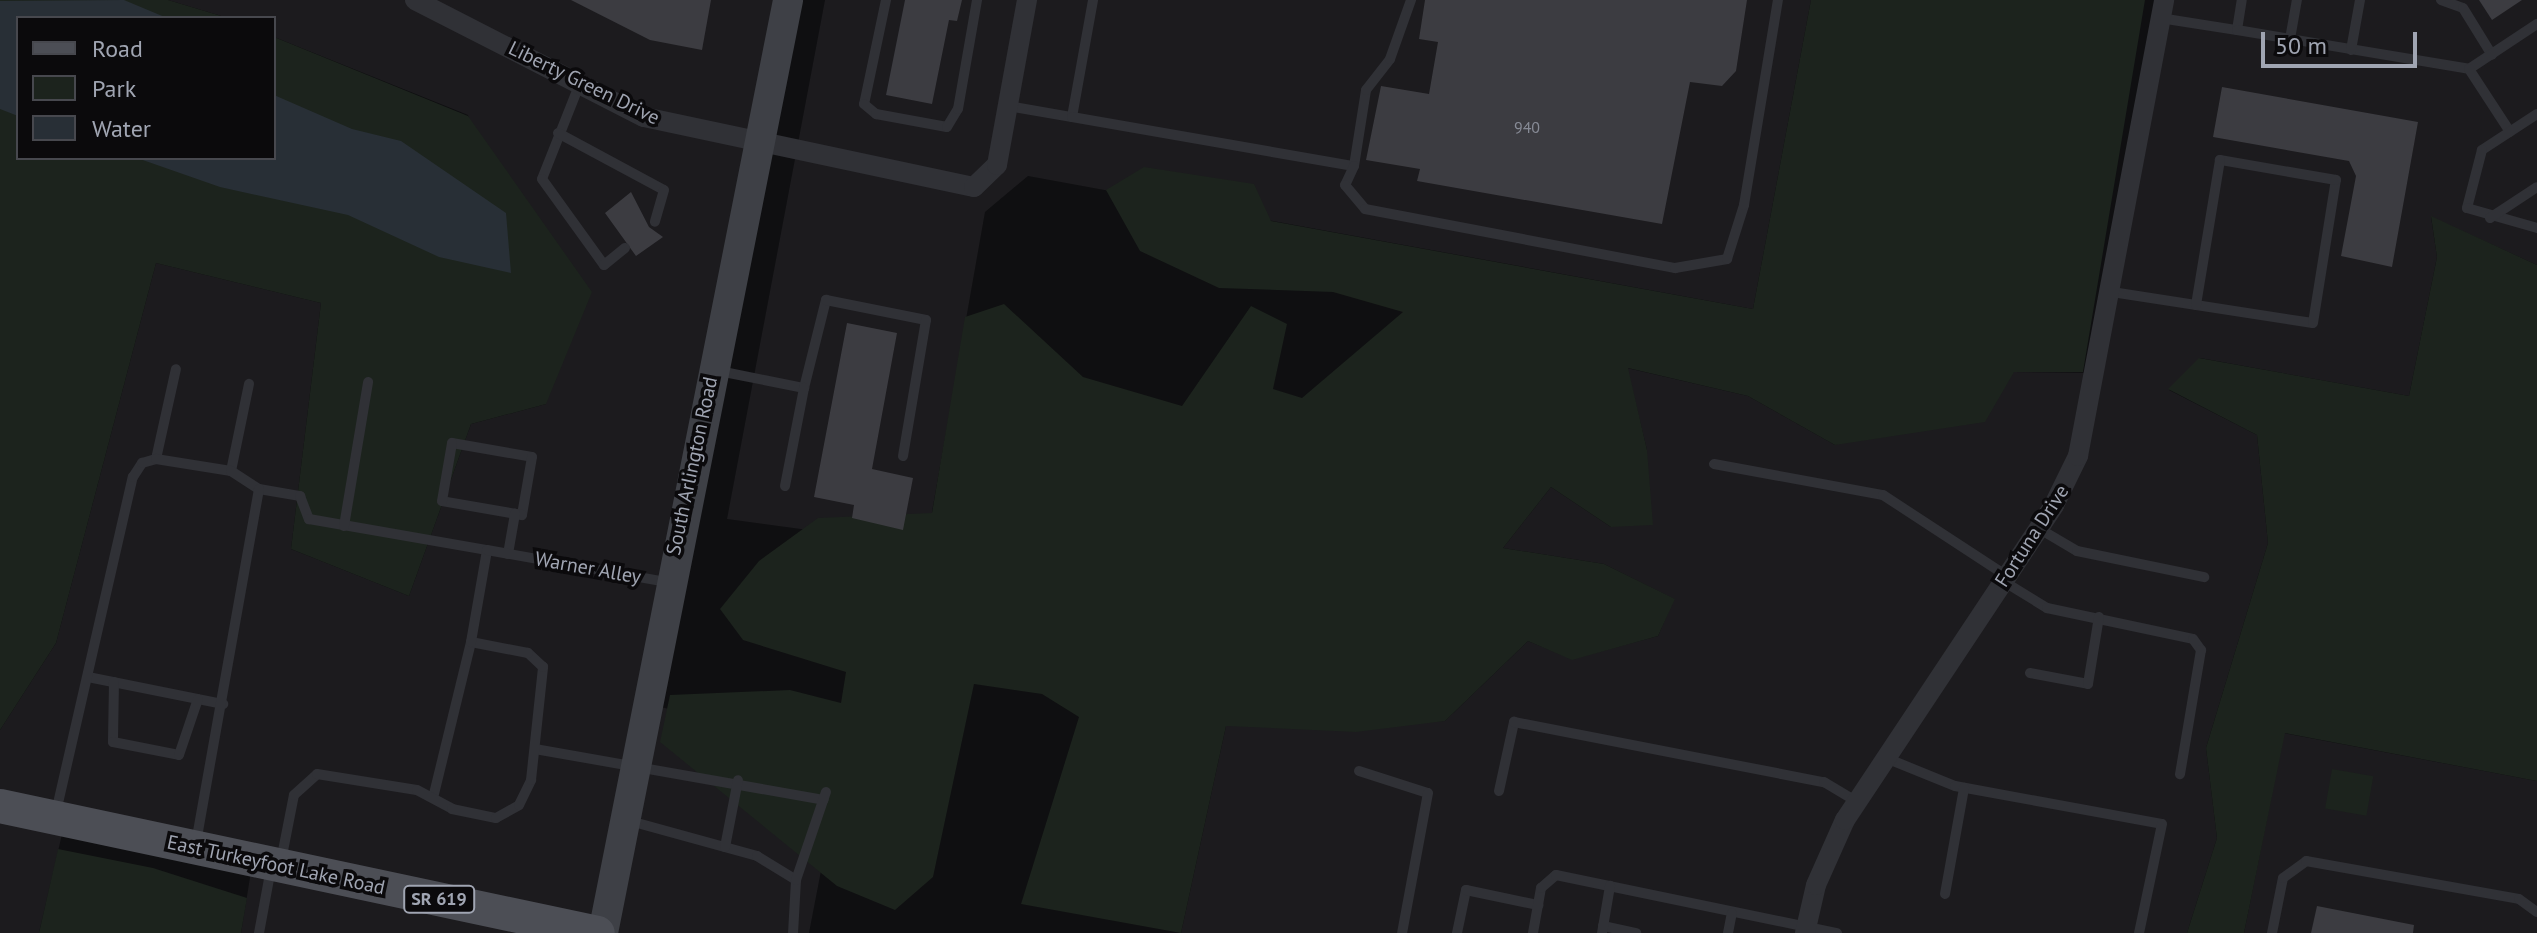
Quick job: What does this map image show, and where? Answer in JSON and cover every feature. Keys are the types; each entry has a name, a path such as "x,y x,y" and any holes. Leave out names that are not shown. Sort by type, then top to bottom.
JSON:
{"main road":[{"name":"South Arlington Road","path":"601,933 667,582 788,0"},
{"name":"East Turkeyfoot Lake Road","path":"0,806 195,849 277,862 601,933"}],"street":[{"name":"Liberty Green Drive","path":"415,0 644,117 759,147 983,186 997,165 1008,106"},
{"path":"1008,106 1027,0"},
{"name":"Fortuna Drive","path":"1806,931 1832,845 1857,802 2038,528 2082,445 2162,9"}],"lane":[{"path":"886,0 864,104 876,114 947,127 958,109 977,0"},
{"path":"1072,117 1093,0"},
{"path":"1411,0 1396,47 1366,90 1354,166 1345,185 1365,209 1675,268 1727,259 1744,205 1778,0"},
{"path":"2237,30 2242,0"},
{"path":"2290,39 2297,0"},
{"path":"2351,50 2360,0"},
{"path":"2441,0 2463,8 2492,55"},
{"path":"2162,9 2237,30 2469,69 2537,24"},
{"path":"2469,69 2510,132"},
{"path":"580,83 542,179 604,265 625,248"},
{"path":"1008,106 1354,166"},
{"path":"2537,114 2479,154 2468,212 2537,228"},
{"path":"558,133 664,190 655,222"},
{"path":"2112,292 2196,305 2313,323 2336,180 2220,160 2196,305"},
{"path":"2490,218 2537,187"},
{"path":"785,486 804,388 826,300 926,320 903,456"},
{"path":"156,459 176,369"},
{"path":"713,369 804,388"},
{"path":"344,526 368,382"},
{"path":"231,471 249,384"},
{"path":"452,443 532,457 522,515 515,514 442,501 452,443"},
{"path":"55,818 133,477 142,463 156,459 231,471 259,489 195,849"},
{"path":"1714,464 1883,495 2047,608 2193,639 2201,650 2180,774"},
{"name":"Warner Alley","path":"259,489 300,496 309,519 667,582"},
{"path":"508,554 515,514"},
{"path":"2038,528 2077,551 2204,577"},
{"path":"433,798 471,642 487,550"},
{"path":"2030,673 2088,684 2099,617"},
{"path":"259,933 294,795 317,774 433,798 452,809 504,817 524,798 535,749 543,667 528,653 471,642"},
{"path":"88,677 223,704"},
{"path":"114,682 113,742 179,755 198,699"},
{"path":"1499,791 1514,722 1824,782 1857,802"},
{"path":"535,749 825,796 796,880 793,933"},
{"path":"1886,758 1964,788 2162,824 2139,933"},
{"path":"1359,771 1428,793 1402,933"},
{"path":"725,847 738,780"},
{"path":"1945,894 1964,788"},
{"path":"624,819 725,847 796,880"},
{"path":"2272,933 2283,878 2306,861 2519,899 2537,912"},
{"path":"1533,933 1541,888 1556,875 1806,931 1837,933"},
{"path":"1610,886 1602,930 1636,933"},
{"path":"1457,933 1466,890 1538,905"},
{"path":"1728,933 1732,913"}],"shaded area":[{"path":"168,0 788,0 647,703 843,757 809,933 241,933 253,859 0,806 0,730 56,643 156,263 321,303 291,549 409,596 471,424 546,404 468,115 276,38 276,16 221,16"},
{"path":"825,0 1811,0 1753,309 1028,176 985,212 926,546 727,519"},
{"path":"2164,0 2537,0 2537,265 2431,217 2437,257 2409,396 2200,358 2169,390 2257,435 2268,543 2206,748 2217,838 2187,933 1181,933 1226,726 1445,721 1528,641 1572,659 1658,636 1674,599 1604,564 1503,548 1551,487 1611,527 1647,450 1627,368 1748,396 1835,445 2014,372 2098,373"},
{"path":"2284,733 2537,781 2537,933 2244,933"},
{"path":"0,818 63,830 39,933 0,933"}],"green space":[{"path":"0,0 168,0 221,16 16,16 16,160 276,160 276,38 468,116 592,292 546,404 471,424 409,596 291,549 321,303 156,263 56,643 0,730"},
{"path":"1811,0 2145,0 2083,372 2014,372 1985,422 1835,445 1748,396 1628,368 1647,450 1653,525 1611,527 1551,487 1503,548 1604,564 1675,599 1658,636 1572,660 1528,641 1445,721 1356,732 1226,726 1181,933 1021,904 1079,717 1042,694 974,684 933,877 895,910 837,886 660,742 670,695 790,690 841,703 846,672 743,640 720,609 759,561 818,518 932,513 965,317 1004,304 1083,377 1182,406 1251,306 1287,324 1273,389 1302,398 1403,312 1333,292 1219,288 1140,251 1106,190 1144,167 1254,184 1271,221 1753,309"},
{"path":"2431,216 2537,265 2537,781 2285,733 2244,933 2187,933 2217,838 2206,748 2268,543 2257,435 2168,389 2199,358 2409,396 2437,257"},
{"path":"2332,769 2373,776 2366,816 2325,808"},
{"path":"58,849 153,868 247,898 241,933 39,933"}],"water":[{"path":"124,0 162,16 16,16 16,115 0,109 0,1"},
{"path":"276,96 352,129 401,141 506,213 511,273 439,257 348,215 220,187 143,160 276,160"}],"building":[{"path":"571,0 711,0 702,50 650,40"},
{"path":"905,0 962,0 957,21 949,20 932,104 886,95"},
{"path":"1425,0 1747,0 1736,71 1722,86 1690,82 1662,224 1417,181 1420,169 1366,160 1381,86 1429,94 1438,42 1419,39"},
{"path":"2479,0 2522,0 2492,20"},
{"path":"2222,87 2418,122 2392,267 2341,256 2356,176 2349,161 2213,137"},
{"path":"631,192 649,227 663,237 636,256 605,213"},
{"path":"847,323 897,333 872,469 913,478 903,530 852,518 854,505 814,497"},
{"path":"2317,906 2414,925 2413,933 2311,933"}]}
